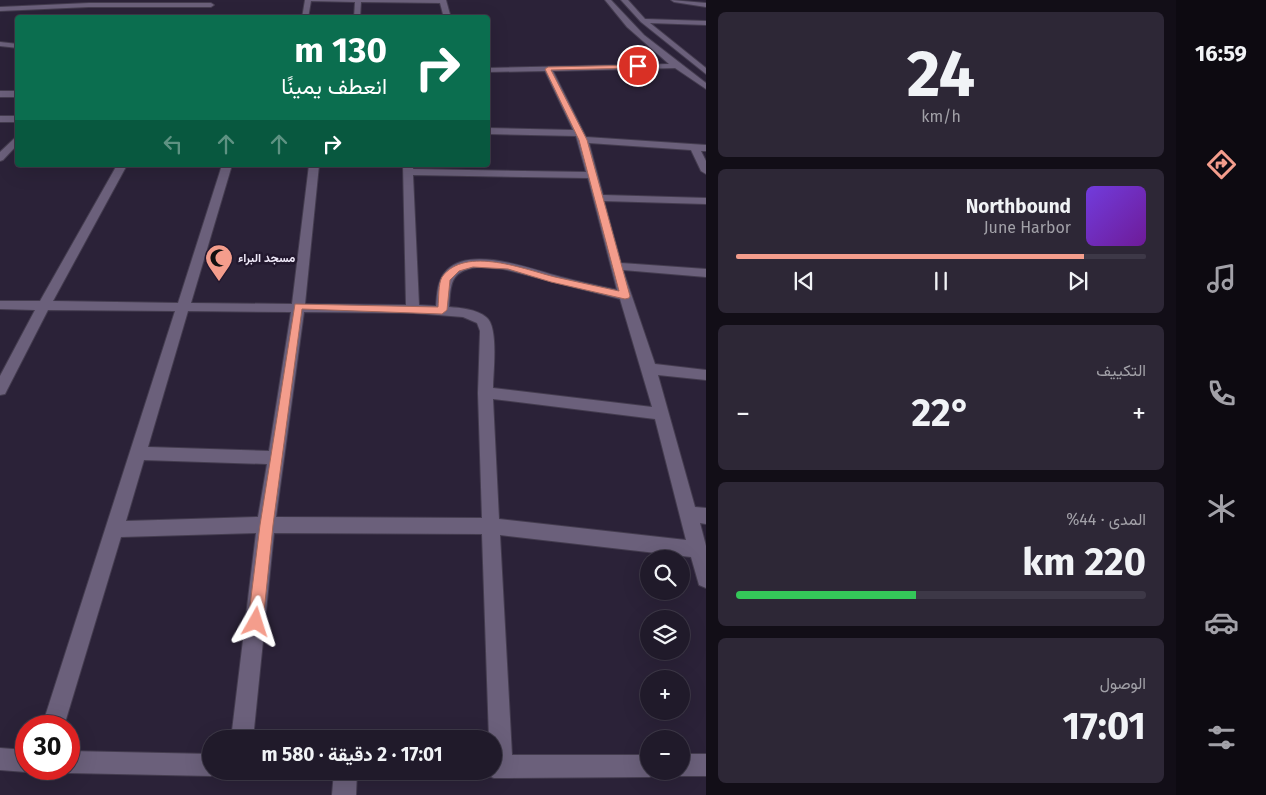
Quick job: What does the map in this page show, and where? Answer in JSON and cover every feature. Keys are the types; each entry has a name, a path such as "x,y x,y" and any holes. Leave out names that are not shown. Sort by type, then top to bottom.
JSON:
{"street":[{"path":"23,7 31,0"},
{"path":"306,15 308,0"},
{"path":"314,0 442,0 447,15"},
{"path":"356,15 358,0"},
{"path":"608,0 627,23 675,66 706,87"},
{"path":"624,0 643,21 706,72"},
{"path":"674,0 706,5"},
{"path":"0,9 92,3 140,6 152,3 211,5"},
{"path":"134,12 140,6"},
{"path":"643,21 706,23"},
{"path":"0,44 15,46"},
{"path":"490,70 675,66"},
{"path":"548,69 581,137 616,266 649,369 706,579"},
{"path":"0,94 15,94"},
{"path":"0,119 15,119"},
{"path":"490,131 700,148 706,171"},
{"path":"0,158 15,141"},
{"path":"0,390 44,305 121,167"},
{"path":"57,715 226,167"},
{"path":"243,730 266,525 278,458 314,167"},
{"path":"413,309 408,168 592,175"},
{"path":"597,198 706,201"},
{"path":"442,310 446,279 456,269 472,264 509,266 551,279 625,296"},
{"path":"616,266 706,273"},
{"path":"0,305 298,306 413,309 465,313 482,320 487,331 485,393 496,730"},
{"path":"649,369 706,374"},
{"path":"485,393 660,414"},
{"path":"138,453 278,458"},
{"path":"688,514 706,516"},
{"path":"116,529 266,525 490,526 698,550"},
{"path":"0,759 15,760"},
{"path":"80,762 202,765"},
{"path":"502,767 640,766"},
{"path":"344,795 345,780"}],"place":[{"name":"مسجد البراء","path":"219,282"}],"route":[{"path":"256,622 266,525 278,458 298,306 442,310 446,279 456,269 472,264 509,266 551,279 625,296 597,198 583,140 548,69 638,66"}]}
